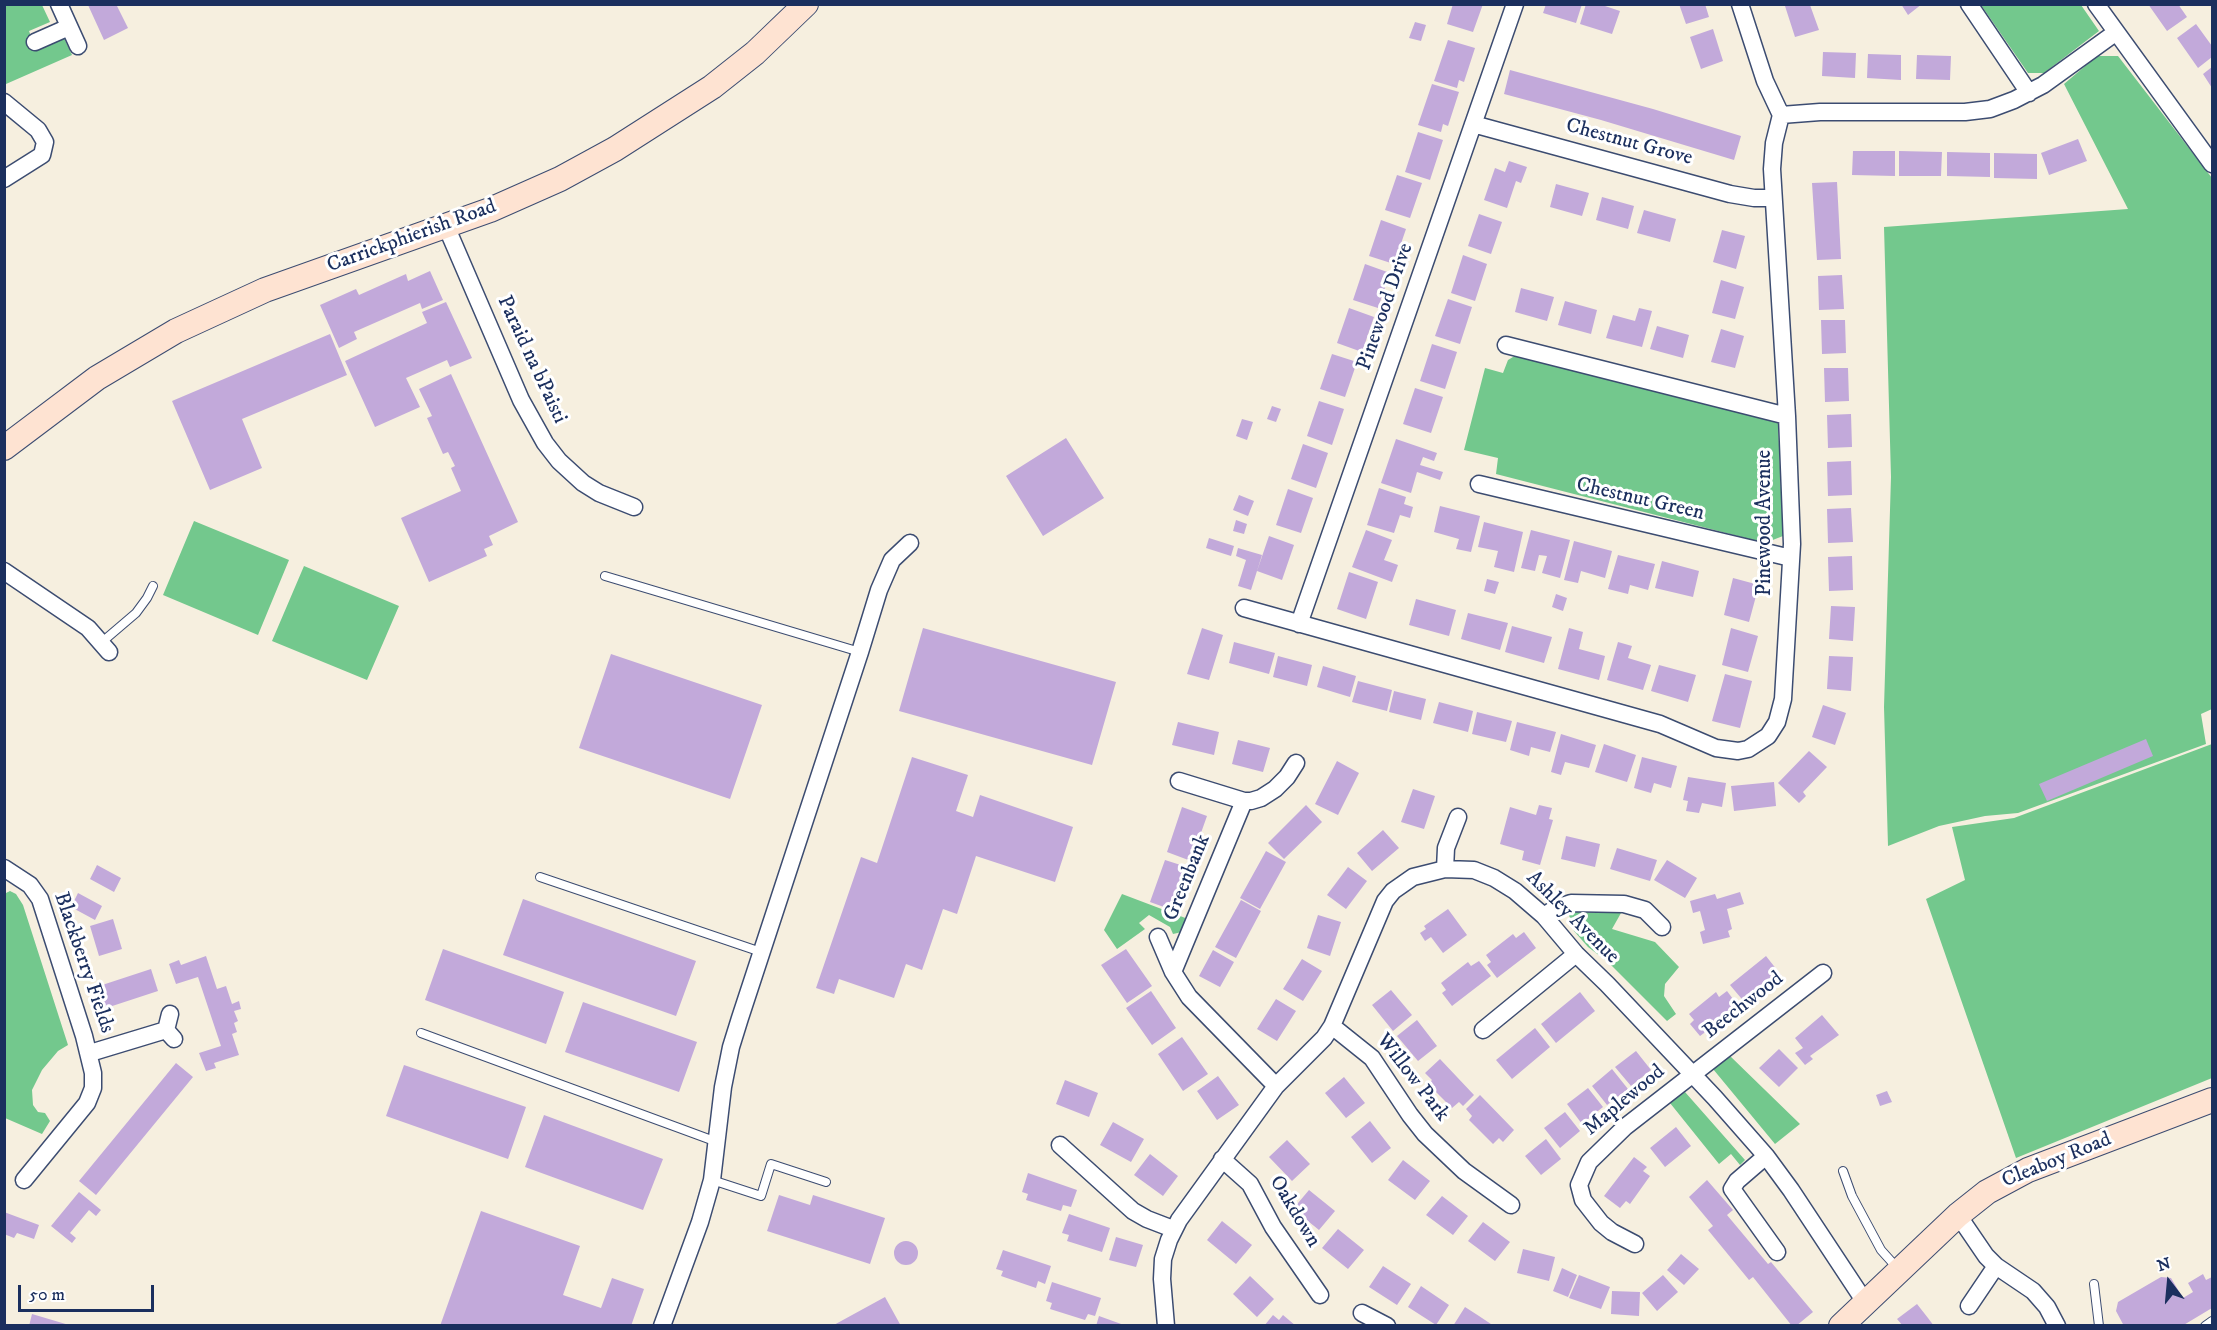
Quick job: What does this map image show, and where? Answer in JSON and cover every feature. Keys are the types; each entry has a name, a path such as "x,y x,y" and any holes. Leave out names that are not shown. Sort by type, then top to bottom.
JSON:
{"street":[{"path":"58,4 78,46"},
{"name":"Carrickphierish Road","path":"4,448 97,378 176,331 284,283 490,210 560,179 635,136 712,87 755,53 806,4"},
{"name":"Pinewood Drive","path":"1299,624 1515,4"},
{"path":"1740,4 1765,81 1781,116 1820,112 1965,112 1996,107 2029,93 2115,33"},
{"path":"1969,4 2029,93"},
{"path":"2096,4 2212,164"},
{"path":"35,42 69,27"},
{"path":"4,102 38,130 45,142 42,155 4,179"},
{"name":"Pinewood Avenue","path":"1244,608 1660,724 1707,745 1738,751 1756,745 1768,736 1780,712 1784,684 1791,558 1787,416 1773,198 1773,155 1781,116"},
{"name":"Chestnut Grove","path":"1473,124 1730,194 1773,198"},
{"name":"Paraid na bPaisti","path":"446,226 521,400 545,443 559,461 583,483 599,493 634,507"},
{"path":"1506,345 1787,416"},
{"name":"Chestnut Green","path":"1479,484 1791,558"},
{"path":"662,1326 700,1222 712,1180 726,1067 761,952 888,567 897,553 910,543"},
{"path":"4,571 82,624 106,647"},
{"path":"1179,781 1244,801 1261,798 1275,789 1287,777 1296,762"},
{"name":"Greenbank","path":"1173,972 1244,801"},
{"path":"1445,869 1446,848 1458,817"},
{"name":"Blackberry Fields","path":"4,868 30,885 40,899 90,1053 94,1081 89,1098 24,1180"},
{"name":"Ashley Avenue","path":"1166,1326 1162,1269 1165,1249 1173,1229 1276,1086 1318,1044 1332,1026 1385,901 1413,877 1445,869 1474,870 1494,878 1515,891 1544,916 1576,954 1692,1074 1766,1156 1865,1302"},
{"path":"1544,916 1556,908 1571,903 1624,904 1645,910 1662,927"},
{"name":"Greenbank","path":"1158,937 1173,972 1196,1004 1276,1086"},
{"path":"1483,1030 1576,954"},
{"name":"Beechwood","path":"1692,1074 1823,973"},
{"name":"Willow Park","path":"1332,1026 1372,1058 1410,1116 1425,1134 1464,1171 1511,1205"},
{"name":"Blackberry Fields","path":"90,1053 170,1028"},
{"name":"Maplewood","path":"1635,1244 1612,1232 1594,1215 1580,1193 1581,1178 1589,1162 1600,1150 1692,1074"},
{"name":"Cleaboy Road","path":"1842,1326 1958,1215 1987,1192 2028,1170 2212,1100"},
{"path":"1060,1145 1133,1211 1173,1229"},
{"path":"1766,1156 1734,1184 1732,1190 1777,1252"},
{"name":"Oakdown","path":"1222,1159 1250,1184 1273,1227 1320,1295"},
{"path":"1958,1215 1996,1266 2033,1291 2047,1307 2057,1326"},
{"path":"1969,1306 1996,1266"},
{"path":"1362,1313 1387,1326"}],"lane":[{"path":"605,576 860,652"},
{"path":"106,647 136,613 153,586"},
{"path":"540,877 761,952"},
{"path":"421,1033 717,1142"},
{"path":"712,1180 761,1196 771,1164 826,1182"},
{"path":"1843,1171 1852,1196 1881,1250 1899,1270"},
{"path":"2094,1284 2099,1326"},
{"path":"2205,1326 2212,1321"}],"green space":[{"path":"4,5 42,5 50,22 29,31 35,47 64,38 72,55 4,83"},
{"path":"1981,5 2081,5 2099,31 2044,73 2028,73"},
{"path":"2097,56 2118,56 2212,178 2212,709 2201,714 2206,744 2018,813 1985,816 1939,826 1888,846 1884,707 1891,477 1884,227 2128,209 2064,84"},
{"path":"1518,354 1778,423 1783,536 1765,543 1496,474 1498,458 1464,450 1485,368 1503,373 1508,360"},
{"path":"194,521 289,560 258,635 163,595"},
{"path":"304,566 399,606 367,680 272,641"},
{"path":"2212,744 2212,1078 2016,1158 1926,899 1965,880 1952,827 2014,818"},
{"path":"10,891 16,894 23,905 68,1045 58,1051 42,1070 32,1090 33,1105 38,1112 45,1113 50,1121 42,1134 5,1118 4,894"},
{"path":"1122,894 1188,919 1182,932 1173,934 1170,927 1149,915 1139,923 1145,929 1117,949 1104,930"},
{"path":"1568,912 1621,913 1612,929 1655,942 1679,967 1665,984 1664,996 1676,1014 1667,1021 1608,962 1588,947 1574,931"},
{"path":"1729,1055 1800,1124 1775,1144 1713,1069"},
{"path":"1685,1092 1745,1160 1740,1165 1731,1154 1719,1164 1670,1103"}],"building":[{"path":"116,4 128,28 104,40 88,5"},
{"path":"1453,4 1483,4 1473,32 1447,24"},
{"path":"1546,4 1582,4 1576,23 1543,13"},
{"path":"1586,4 1599,4 1620,11 1612,34 1580,24"},
{"path":"1679,4 1705,4 1709,17 1686,24"},
{"path":"1901,4 1922,4 1908,15"},
{"path":"2148,4 2178,4 2187,17 2167,31"},
{"path":"1810,5 1819,30 1795,37 1785,6"},
{"path":"1415,22 1426,25 1421,41 1409,38"},
{"path":"2196,24 2212,46 2212,57 2198,68 2177,38"},
{"path":"1713,29 1723,61 1701,69 1690,37"},
{"path":"1448,40 1475,48 1464,82 1459,80 1457,88 1434,81"},
{"path":"1823,52 1856,53 1855,78 1822,76"},
{"path":"1868,54 1901,55 1901,80 1867,78"},
{"path":"1917,55 1951,56 1950,80 1916,79"},
{"path":"2212,67 2212,88 2203,74"},
{"path":"1510,70 1741,136 1734,160 1504,94"},
{"path":"1432,84 1459,92 1448,126 1443,124 1441,132 1418,125"},
{"path":"1418,132 1443,140 1430,180 1405,172"},
{"path":"2078,139 2087,161 2049,175 2041,153"},
{"path":"1853,151 1895,151 1895,176 1852,175"},
{"path":"1899,151 1942,152 1941,176 1899,176"},
{"path":"1947,152 1990,153 1990,177 1947,176"},
{"path":"1994,153 2037,154 2037,179 1994,178"},
{"path":"1509,161 1527,167 1521,183 1516,181 1507,208 1484,200 1495,168 1505,172"},
{"path":"1397,175 1422,183 1410,218 1385,210"},
{"path":"1837,182 1841,259 1817,260 1812,183"},
{"path":"1556,184 1589,193 1582,216 1550,207"},
{"path":"1602,197 1634,206 1628,229 1596,220"},
{"path":"1644,210 1676,219 1670,242 1637,233"},
{"path":"1479,214 1502,222 1491,254 1468,246"},
{"path":"1381,220 1406,229 1394,264 1369,256"},
{"path":"1722,230 1745,236 1736,269 1713,262"},
{"path":"1463,255 1487,264 1475,301 1451,293"},
{"path":"1365,264 1390,273 1378,308 1353,300"},
{"path":"430,271 443,300 422,309 420,303 354,332 357,339 339,348 320,305 356,289 359,295 406,274 408,281"},
{"path":"1842,275 1844,309 1819,310 1818,276"},
{"path":"1721,280 1744,287 1735,319 1712,313"},
{"path":"1521,288 1554,297 1547,321 1515,312"},
{"path":"1448,299 1472,307 1460,344 1435,336"},
{"path":"1565,301 1597,310 1591,334 1558,325"},
{"path":"446,302 472,358 450,367 447,360 406,378 420,407 375,427 345,361 427,323 422,312"},
{"path":"1349,308 1374,317 1362,352 1337,343"},
{"path":"1639,308 1652,311 1642,347 1606,338 1613,315 1635,321"},
{"path":"1821,320 1845,320 1846,353 1822,354"},
{"path":"1657,326 1689,335 1683,358 1650,349"},
{"path":"1721,329 1744,336 1735,368 1711,362"},
{"path":"330,334 347,375 242,419 262,468 210,490 172,401"},
{"path":"1432,344 1457,352 1445,389 1420,381"},
{"path":"1332,354 1357,362 1345,397 1320,389"},
{"path":"1824,368 1848,368 1849,401 1825,402"},
{"path":"451,374 518,522 489,536 493,545 484,549 487,556 429,582 401,518 461,491 451,468 455,466 448,452 443,454 427,418 432,416 419,389"},
{"path":"1415,388 1443,397 1431,433 1403,424"},
{"path":"1319,401 1344,409 1332,445 1307,436"},
{"path":"1272,406 1281,409 1276,422 1267,419"},
{"path":"1851,414 1852,447 1828,448 1827,415"},
{"path":"1242,419 1253,422 1247,440 1236,436"},
{"path":"1066,438 1104,498 1043,536 1006,476"},
{"path":"1396,439 1437,453 1434,461 1423,457 1420,465 1443,472 1440,480 1417,472 1411,493 1381,483"},
{"path":"1303,444 1328,453 1316,488 1291,479"},
{"path":"1851,461 1852,495 1828,496 1827,462"},
{"path":"1379,488 1406,497 1404,504 1413,507 1410,518 1400,515 1394,533 1367,525"},
{"path":"1288,489 1313,498 1301,533 1276,525"},
{"path":"1239,495 1254,501 1248,516 1233,510"},
{"path":"1440,506 1480,516 1471,552 1456,549 1459,539 1434,532"},
{"path":"1851,508 1853,542 1828,543 1827,509"},
{"path":"1236,520 1247,524 1244,534 1233,531"},
{"path":"1484,522 1523,532 1514,572 1494,567 1498,551 1478,547"},
{"path":"1366,530 1392,540 1384,560 1398,565 1392,582 1352,567"},
{"path":"1531,530 1570,540 1560,578 1542,573 1547,556 1539,555 1535,571 1521,568"},
{"path":"1269,536 1294,545 1282,580 1257,571"},
{"path":"1209,538 1234,546 1231,556 1206,548"},
{"path":"1574,541 1612,551 1605,578 1581,571 1578,583 1564,580"},
{"path":"1238,548 1262,555 1251,590 1238,586 1246,560 1236,556"},
{"path":"1618,555 1655,564 1648,590 1630,585 1628,594 1608,589"},
{"path":"1852,556 1853,590 1829,591 1828,557"},
{"path":"1662,561 1699,571 1693,597 1655,588"},
{"path":"1349,572 1378,582 1366,619 1337,609"},
{"path":"1733,578 1759,585 1749,622 1724,615"},
{"path":"1487,579 1499,582 1495,594 1484,591"},
{"path":"1556,594 1567,598 1563,611 1552,607"},
{"path":"1416,599 1456,610 1449,636 1409,625"},
{"path":"1831,606 1855,607 1853,641 1829,639"},
{"path":"1468,613 1508,623 1500,650 1461,639"},
{"path":"1512,626 1552,637 1544,663 1505,652"},
{"path":"923,628 1116,682 1092,765 899,711"},
{"path":"1202,628 1223,635 1209,680 1187,674"},
{"path":"1569,628 1583,632 1579,649 1605,656 1599,680 1558,669"},
{"path":"1731,628 1758,636 1748,672 1722,665"},
{"path":"1234,642 1275,653 1269,674 1229,663"},
{"path":"1618,642 1632,646 1628,658 1651,665 1643,690 1607,680"},
{"path":"611,654 762,705 730,799 579,748"},
{"path":"1278,656 1312,665 1307,686 1273,677"},
{"path":"1829,656 1853,657 1851,691 1827,689"},
{"path":"1659,665 1696,675 1688,702 1651,691"},
{"path":"1323,666 1356,676 1350,697 1317,687"},
{"path":"1725,674 1752,681 1740,728 1712,721"},
{"path":"1358,681 1392,690 1387,711 1352,702"},
{"path":"1394,691 1426,699 1421,720 1389,712"},
{"path":"1439,702 1473,711 1468,732 1433,723"},
{"path":"1823,705 1846,713 1835,745 1812,737"},
{"path":"1477,712 1512,721 1506,742 1472,734"},
{"path":"1178,722 1219,732 1214,755 1172,745"},
{"path":"1517,722 1556,732 1550,752 1531,747 1529,756 1510,750"},
{"path":"1561,734 1596,745 1589,768 1565,762 1561,775 1551,772"},
{"path":"2146,739 2153,756 2047,801 2039,784"},
{"path":"1238,740 1270,748 1263,772 1232,764"},
{"path":"1604,744 1636,755 1627,782 1595,772"},
{"path":"1809,751 1827,767 1803,792 1806,796 1799,803 1778,783"},
{"path":"912,757 968,775 956,811 973,817 980,795 1073,827 1055,882 976,856 957,914 943,909 922,970 906,964 894,998 839,979 834,994 816,988 861,857 877,863"},
{"path":"1642,757 1677,766 1671,788 1654,783 1651,793 1634,788"},
{"path":"1337,761 1359,773 1338,815 1315,804"},
{"path":"1688,777 1726,783 1722,807 1702,803 1699,813 1686,811 1688,801 1683,800"},
{"path":"1774,782 1776,806 1734,811 1731,786"},
{"path":"1413,789 1435,796 1424,829 1401,822"},
{"path":"1306,805 1322,822 1284,859 1268,843"},
{"path":"1539,805 1552,808 1549,819 1553,820 1540,865 1522,860 1524,851 1500,844 1510,807 1536,815"},
{"path":"1182,807 1207,816 1191,861 1167,852"},
{"path":"1383,830 1399,848 1372,871 1357,853"},
{"path":"1566,836 1600,844 1595,867 1561,859"},
{"path":"1617,848 1657,860 1650,881 1610,869"},
{"path":"1266,851 1286,862 1260,909 1240,898"},
{"path":"1165,860 1190,868 1175,911 1150,902"},
{"path":"1667,860 1697,878 1685,898 1654,880"},
{"path":"97,865 121,878 114,892 90,879"},
{"path":"1348,867 1367,881 1346,909 1327,895"},
{"path":"1740,892 1744,904 1727,909 1732,929 1728,931 1730,937 1703,944 1700,932 1705,930 1700,911 1693,913 1690,901 1715,894 1717,899"},
{"path":"78,893 102,906 95,920 71,907"},
{"path":"523,899 696,961 676,1016 503,955"},
{"path":"1241,900 1261,911 1236,958 1215,947"},
{"path":"1448,909 1467,935 1443,953 1431,937 1425,941 1420,933 1426,929 1424,926"},
{"path":"1318,915 1341,922 1330,956 1307,948"},
{"path":"113,919 122,949 99,956 90,926"},
{"path":"1524,932 1536,948 1497,978 1487,965 1491,962 1486,955 1513,934 1516,938"},
{"path":"443,949 564,992 546,1044 425,1000"},
{"path":"1126,949 1152,986 1127,1003 1101,965"},
{"path":"1213,950 1234,962 1220,987 1199,976"},
{"path":"206,956 217,989 226,986 232,1004 239,1001 241,1009 234,1011 238,1021 234,1023 237,1032 232,1034 239,1055 214,1063 216,1068 206,1071 199,1053 221,1046 198,977 176,984 169,964 179,960 181,965"},
{"path":"1766,956 1781,975 1746,1004 1730,985"},
{"path":"1302,959 1322,971 1303,1001 1283,989"},
{"path":"1479,961 1491,976 1452,1006 1442,993 1446,990 1441,983 1468,962 1471,966"},
{"path":"151,969 158,991 97,1011 90,989"},
{"path":"1391,990 1412,1015 1393,1031 1372,1005"},
{"path":"1151,991 1176,1028 1152,1045 1126,1008"},
{"path":"1727,991 1739,1007 1700,1036 1690,1024 1694,1020 1689,1014 1716,992 1719,997"},
{"path":"1580,992 1595,1011 1556,1043 1541,1024"},
{"path":"1276,999 1296,1011 1277,1041 1257,1029"},
{"path":"583,1002 697,1042 679,1092 565,1052"},
{"path":"1822,1015 1839,1035 1810,1056 1813,1059 1805,1065 1795,1053 1803,1048 1795,1038"},
{"path":"1417,1020 1437,1046 1418,1061 1397,1036"},
{"path":"1535,1028 1550,1047 1512,1079 1496,1060"},
{"path":"1182,1037 1208,1074 1183,1091 1158,1054"},
{"path":"1779,1049 1798,1068 1779,1087 1759,1068"},
{"path":"1636,1051 1651,1070 1631,1086 1615,1067"},
{"path":"1440,1059 1474,1095 1463,1106 1459,1102 1452,1108 1428,1084 1432,1080 1425,1073"},
{"path":"176,1063 193,1077 96,1195 79,1181"},
{"path":"404,1065 526,1107 508,1159 386,1116"},
{"path":"1612,1069 1628,1089 1607,1105 1592,1086"},
{"path":"1218,1076 1239,1105 1217,1120 1197,1091"},
{"path":"1344,1077 1365,1103 1346,1118 1325,1093"},
{"path":"1065,1080 1098,1093 1089,1117 1056,1104"},
{"path":"1588,1088 1603,1107 1582,1124 1567,1104"},
{"path":"1887,1091 1892,1102 1880,1106 1876,1095"},
{"path":"1480,1095 1514,1130 1503,1142 1499,1138 1493,1144 1469,1120 1472,1116 1466,1109"},
{"path":"1565,1112 1580,1131 1560,1148 1544,1128"},
{"path":"544,1115 663,1159 643,1210 525,1167"},
{"path":"1370,1121 1391,1148 1372,1163 1351,1137"},
{"path":"1113,1122 1144,1139 1131,1162 1100,1145"},
{"path":"1676,1127 1691,1146 1665,1167 1650,1148"},
{"path":"1546,1139 1561,1159 1541,1175 1525,1156"},
{"path":"1287,1140 1310,1164 1292,1181 1269,1157"},
{"path":"1150,1154 1178,1176 1163,1196 1134,1175"},
{"path":"1634,1157 1647,1167 1643,1171 1650,1176 1630,1204 1626,1201 1620,1208 1604,1196"},
{"path":"1403,1160 1430,1181 1415,1200 1388,1180"},
{"path":"1028,1173 1077,1190 1071,1207 1063,1205 1061,1211 1026,1200 1028,1194 1022,1192"},
{"path":"1707,1180 1733,1210 1727,1215 1768,1264 1771,1262 1813,1312 1796,1326 1792,1326 1753,1277 1749,1280 1708,1230 1713,1226 1689,1197"},
{"path":"1309,1190 1335,1211 1319,1230 1293,1209"},
{"path":"79,1192 101,1210 96,1216 89,1210 70,1233 76,1238 72,1243 51,1226"},
{"path":"779,1195 810,1205 813,1195 885,1218 870,1264 767,1231"},
{"path":"1442,1196 1468,1216 1453,1235 1426,1215"},
{"path":"481,1211 580,1246 563,1295 601,1308 612,1278 644,1289 631,1326 440,1326"},
{"path":"4,1212 39,1225 34,1239 17,1233 14,1238 4,1234"},
{"path":"1069,1214 1110,1228 1102,1252 1067,1241 1069,1235 1062,1233"},
{"path":"1222,1221 1252,1245 1236,1264 1207,1240"},
{"path":"1483,1222 1510,1242 1495,1261 1468,1241"},
{"path":"1338,1229 1364,1250 1348,1269 1322,1248"},
{"path":"1116,1237 1143,1245 1136,1267 1109,1260"},
{"path":"906,1241 914,1245 918,1253 914,1261 906,1265 898,1261 894,1253 898,1245"},
{"path":"1523,1249 1555,1257 1549,1281 1517,1273"},
{"path":"1003,1250 1051,1266 1045,1284 1038,1281 1036,1288 1001,1276 1003,1271 996,1269"},
{"path":"1681,1254 1699,1269 1684,1285 1667,1270"},
{"path":"1383,1266 1411,1284 1397,1305 1369,1287"},
{"path":"1562,1268 1577,1275 1568,1297 1553,1291"},
{"path":"2203,1274 2206,1280 2212,1277 2212,1308 2182,1326 2124,1326 2116,1311 2118,1302 2161,1277 2171,1278 2183,1298 2193,1292 2188,1283"},
{"path":"1579,1275 1610,1287 1601,1309 1569,1298"},
{"path":"1663,1275 1678,1292 1657,1311 1642,1293"},
{"path":"1250,1276 1274,1299 1257,1317 1233,1294"},
{"path":"1052,1282 1101,1298 1095,1316 1088,1314 1085,1320 1050,1309 1052,1303 1046,1301"},
{"path":"1421,1286 1449,1305 1436,1325 1408,1307"},
{"path":"1612,1291 1640,1292 1639,1316 1611,1314"},
{"path":"885,1297 901,1326 832,1326"},
{"path":"1917,1304 1934,1326 1903,1326 1897,1319"},
{"path":"1465,1307 1479,1316 1494,1326 1453,1326"},
{"path":"32,1314 69,1325 69,1326 29,1326"},
{"path":"1273,1315 1279,1320 1283,1315 1296,1326 1264,1326"},
{"path":"1099,1316 1124,1325 1124,1326 1096,1326"}]}
